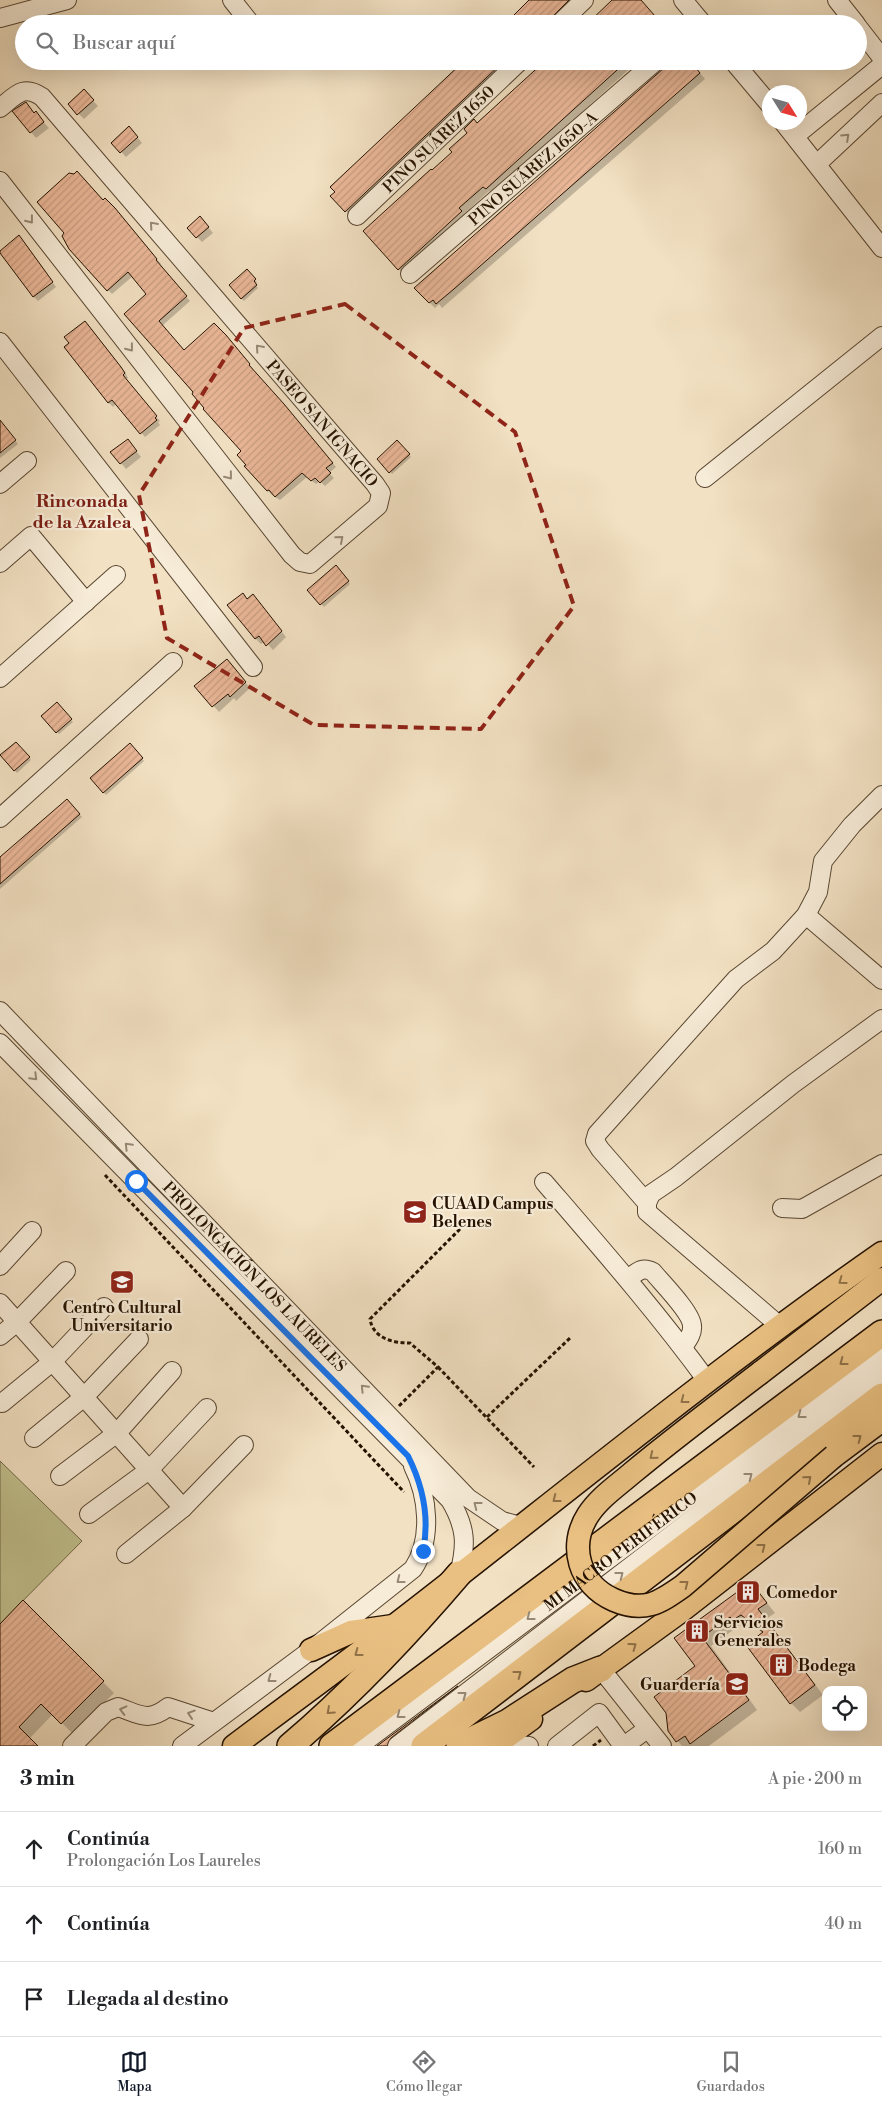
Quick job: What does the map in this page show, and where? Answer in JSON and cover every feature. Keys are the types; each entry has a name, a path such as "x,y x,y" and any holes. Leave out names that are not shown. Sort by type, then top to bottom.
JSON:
{"highway":[{"path":"332,1746 882,1333"},
{"path":"424,1746 882,1396"},
{"path":"290,1746 331,1711 388,1654 459,1574"},
{"path":"459,1746 508,1722 573,1680 601,1669"}],"main road":[{"path":"234,1746 394,1626 520,1526 708,1382 882,1253"},
{"path":"882,1279 651,1457 594,1507 583,1525 577,1550 580,1565 596,1588 609,1598 628,1605 639,1606 656,1603 683,1586 834,1456 882,1420"},
{"path":"496,1744 681,1611 882,1454"},
{"path":"311,1650 351,1632 394,1626"}],"street":[{"path":"0,18 67,0"},
{"path":"232,0 244,15"},
{"path":"568,15 584,0"},
{"path":"683,0 695,15"},
{"path":"838,0 849,15"},
{"path":"867,39 882,58"},
{"path":"795,136 882,65"},
{"name":"PINO SUÁREZ 1650","path":"357,216 511,70"},
{"name":"PINO SUÁREZ 1650-A","path":"410,274 646,70"},
{"path":"740,70 762,96"},
{"name":"PASEO SAN IGNACIO","path":"0,108 20,91 33,91 42,97 375,484 381,493 378,506 310,564 296,559 224,470 0,181"},
{"path":"817,164 882,103"},
{"path":"790,130 882,248"},
{"path":"705,478 882,336"},
{"path":"0,342 253,667"},
{"path":"0,484 27,461"},
{"path":"0,563 31,536 86,602"},
{"path":"1,676 116,575"},
{"path":"0,818 173,662"},
{"path":"647,1203 600,1149 595,1141 597,1134 736,980 773,951 806,915 818,892 823,861 852,825 882,795"},
{"path":"806,915 882,980"},
{"name":"PROLONGACIÓN LOS LAURELES","path":"0,1011 144,1163 389,1415 447,1486 464,1534 465,1545 459,1574"},
{"path":"781,1327 647,1212 647,1203 651,1194 676,1177 793,1084 882,1019"},
{"name":"PROLONGACIÓN LOS LAURELES","path":"0,1043 408,1456 447,1486 484,1510 502,1521 520,1526"},
{"path":"131,1176 144,1163"},
{"path":"782,1208 802,1210 882,1164"},
{"path":"544,1182 628,1279 683,1347 708,1382"},
{"path":"0,1266 32,1231"},
{"path":"628,1279 641,1269 653,1272 688,1314 693,1324 690,1335 683,1347"},
{"path":"0,1336 17,1322 66,1271"},
{"path":"0,1303 183,1508"},
{"path":"2,1402 52,1362 104,1306"},
{"path":"34,1438 84,1397 139,1339"},
{"name":"MI MACRO PERIFÉRICO","path":"359,1746 882,1355"},
{"path":"60,1476 117,1434 172,1371"},
{"name":"MI MACRO PERIFÉRICO","path":"397,1746 882,1373"},
{"path":"89,1514 150,1470 207,1408"},
{"path":"126,1554 183,1508 244,1445"},
{"path":"182,1746 311,1650 413,1569 419,1560 426,1537 426,1510 420,1482 408,1456"},
{"path":"601,1669 654,1737"},
{"path":"72,1746 106,1712 118,1707 142,1716 151,1717 168,1707 214,1722"},
{"path":"601,1716 623,1746 654,1737"},
{"path":"557,1746 601,1716"},
{"path":"570,1746 601,1716"},
{"path":"638,1746 654,1737"},
{"path":"496,1744 529,1746"}],"path":[{"path":"98,1168 405,1493"},
{"path":"466,1223 370,1319 371,1326 383,1338 395,1343 410,1343 438,1367 534,1467"},
{"path":"487,1417 570,1338"},
{"path":"389,1415 438,1367"}],"highlighted area":[{"path":"345,304 515,432 574,606 481,729 314,725 167,638 139,495 244,328"}],"green space":[{"path":"0,1461 82,1541 0,1624"}],"building":[{"path":"529,0 569,0 554,15 514,15"},
{"path":"612,0 641,0 654,15 596,15"},
{"path":"454,70 495,70 345,212 330,196 335,192 330,187"},
{"path":"535,70 617,70 486,189 483,187 459,208 462,211 398,270 363,231 452,152 449,149 467,133 464,129 474,119 477,123"},
{"path":"662,70 698,70 700,73 436,304 433,300 429,303 414,288"},
{"path":"84,89 94,100 77,115 68,104"},
{"path":"26,102 44,122 30,133 12,111"},
{"path":"129,126 138,137 120,153 111,143"},
{"path":"77,171 103,200 105,198 115,208 187,296 159,321 184,350 214,323 226,335 249,365 333,463 326,468 331,473 320,483 315,478 311,481 302,473 275,497 269,490 267,491 244,466 246,465 237,455 241,451 203,409 192,394 193,392 124,314 146,294 128,272 107,291 69,249 62,236 64,233 37,202 69,173 74,174"},
{"path":"200,216 209,227 196,238 187,228"},
{"path":"19,235 53,282 33,297 0,253"},
{"path":"247,269 256,279 254,281 257,285 241,299 229,285"},
{"path":"85,321 121,367 125,373 123,375 157,416 155,418 157,420 140,434 112,400 108,403 64,347 69,343 64,337"},
{"path":"0,420 16,440 0,453"},
{"path":"128,439 137,451 120,464 110,452"},
{"path":"397,440 410,454 389,473 377,459"},
{"path":"336,565 349,581 320,605 307,590"},
{"path":"243,593 247,599 253,594 282,631 266,646 259,636 255,639 227,605"},
{"path":"227,659 246,682 230,697 228,694 212,707 194,686"},
{"path":"57,702 72,719 56,733 41,716"},
{"path":"16,742 30,757 14,771 0,755"},
{"path":"130,743 143,758 103,793 90,778"},
{"path":"67,799 80,814 0,884 0,857"},
{"path":"751,1582 767,1603 758,1609 815,1685 790,1704 746,1645 763,1632 741,1615 733,1620 730,1617 702,1637 749,1700 690,1744 685,1736 676,1742 668,1731 666,1713 654,1697 695,1666 674,1638"},
{"path":"23,1600 104,1681 61,1724 41,1704 19,1727 38,1746 0,1746 0,1624"},
{"path":"458,1686 391,1738 387,1746 377,1746"}],"place":[{"name":"CUAAD Campus Belenes","path":"415,1212"},
{"name":"Centro Cultural Universitario","path":"122,1282"},
{"name":"Comedor","path":"748,1592"},
{"name":"Servicios Generales","path":"697,1631"},
{"name":"Bodega","path":"781,1665"},
{"name":"Guardería","path":"737,1684"}],"district":[{"name":"Rinconada de la Azalea","path":"82,511"}],"route":[{"path":"136,1181 408,1456 420,1482 426,1510 426,1537 423,1551"}]}
